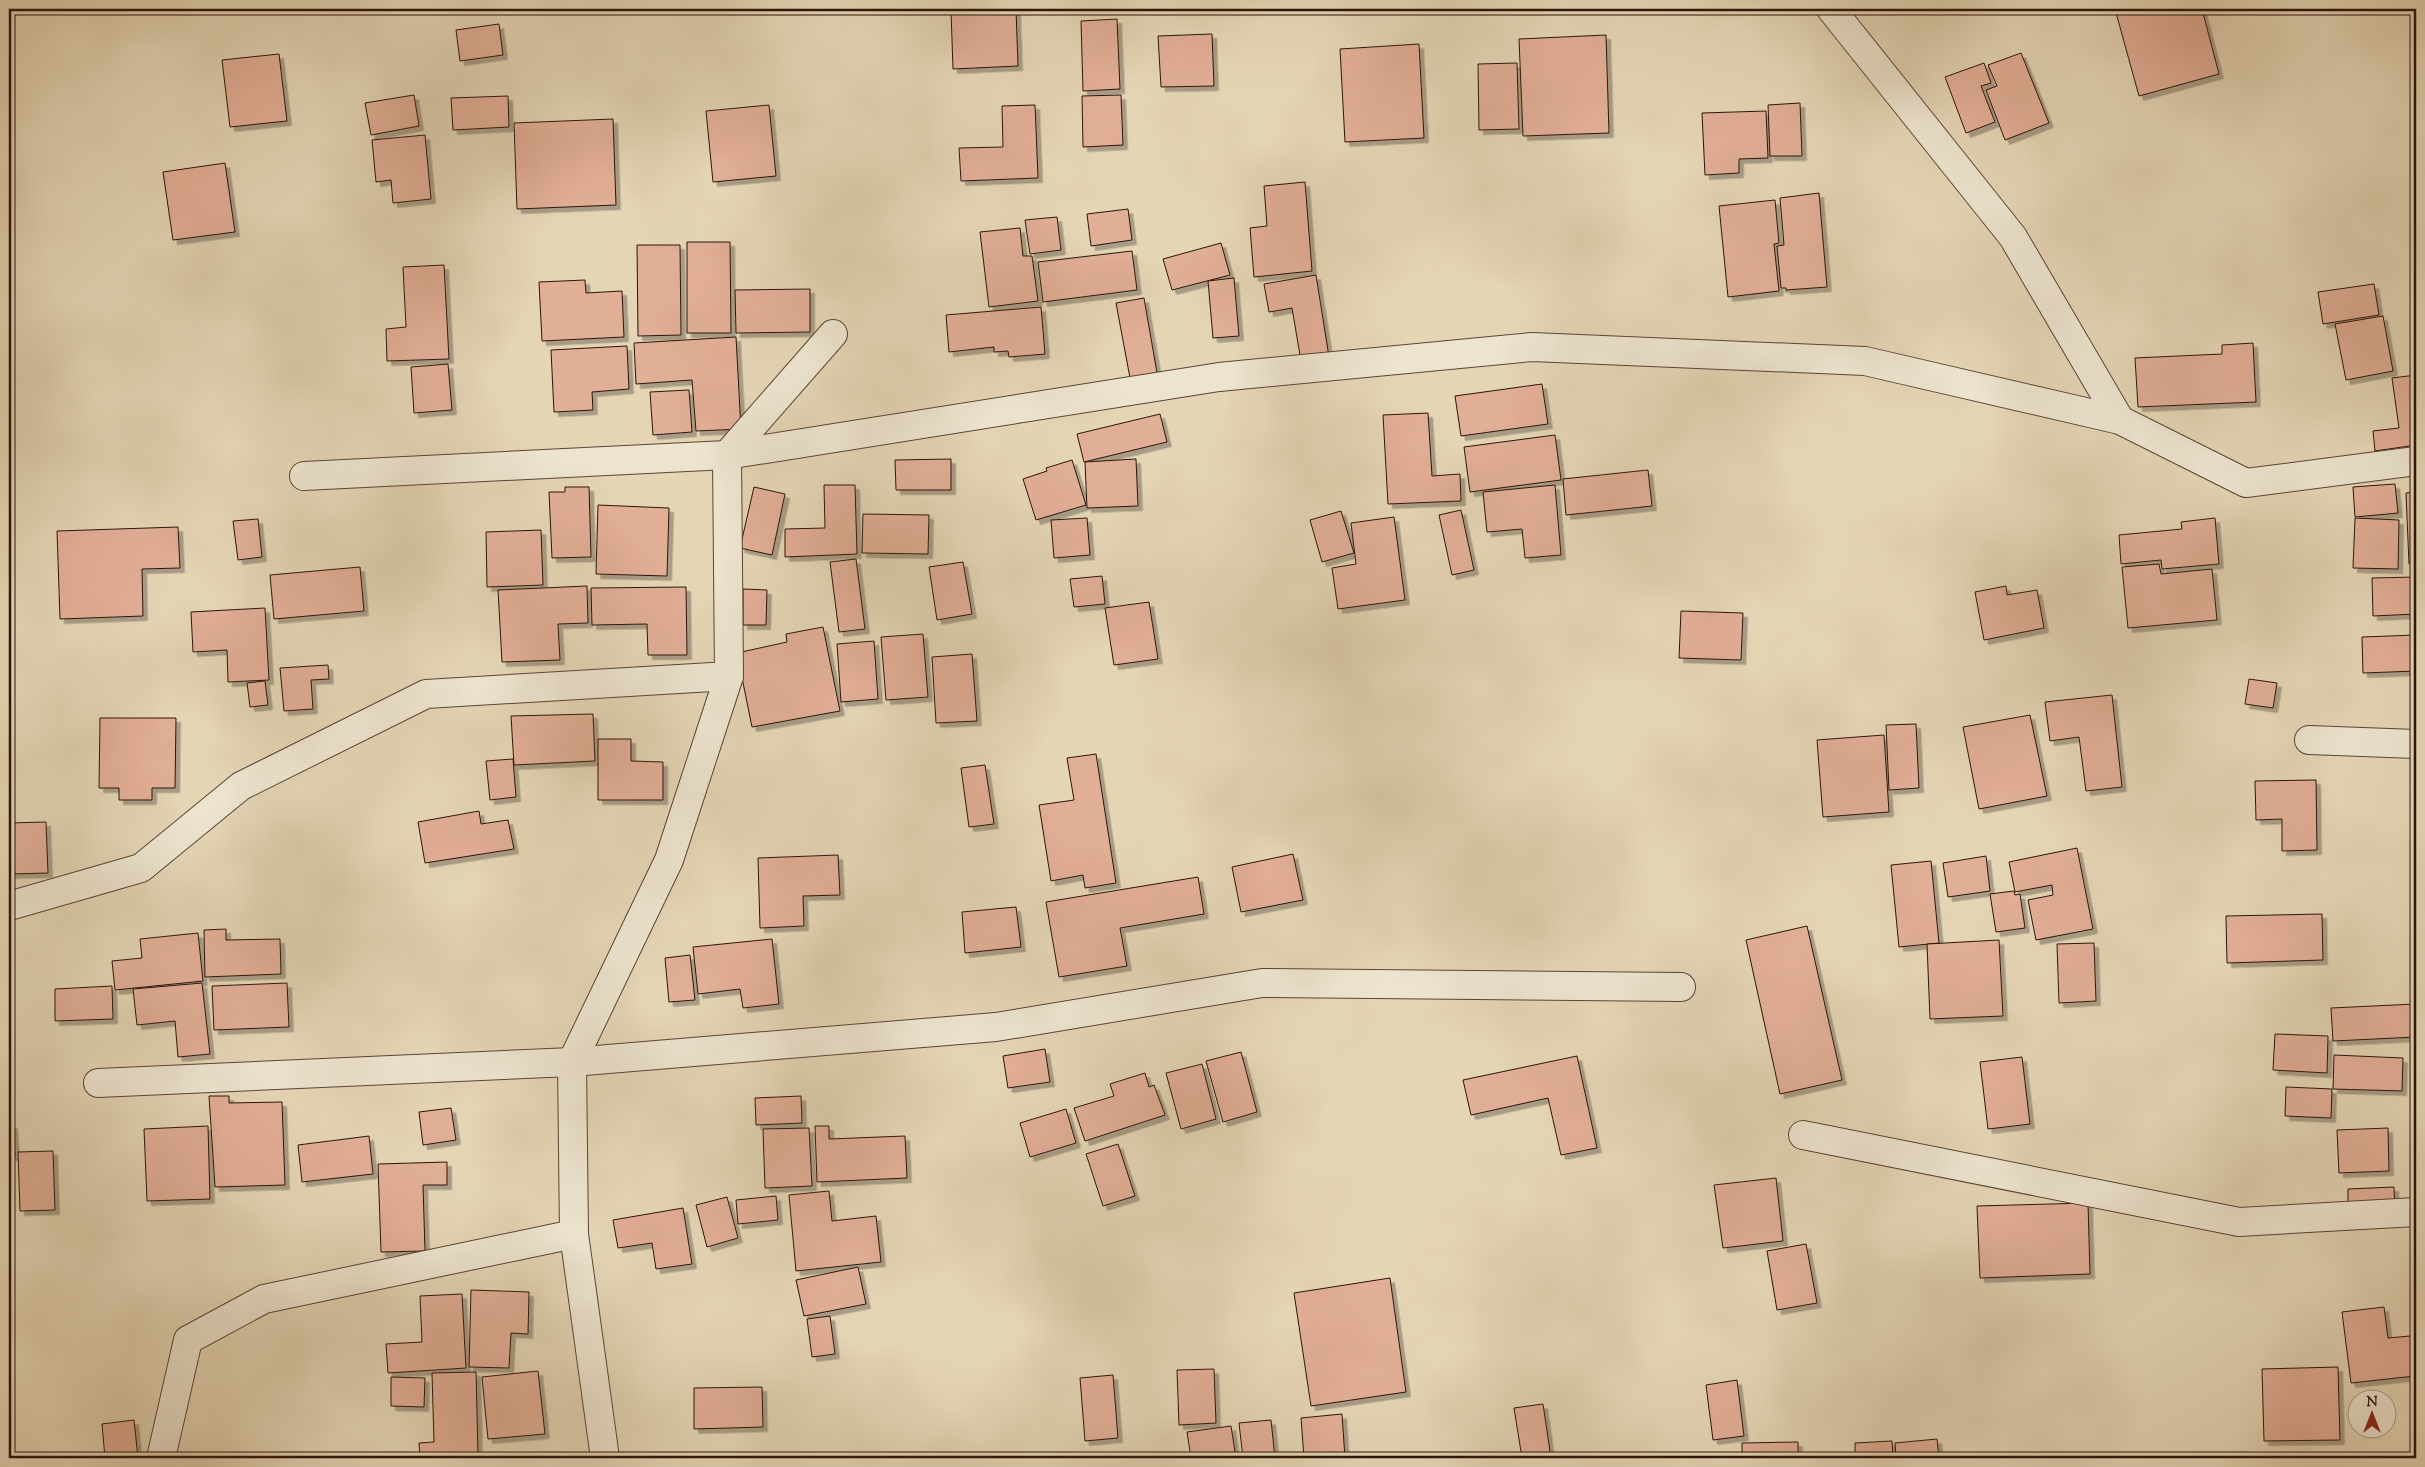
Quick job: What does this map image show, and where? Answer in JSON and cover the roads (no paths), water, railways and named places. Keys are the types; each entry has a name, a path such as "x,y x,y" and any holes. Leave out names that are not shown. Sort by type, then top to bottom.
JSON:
{"street":[{"path":"1831,9 2013,237 2120,420"},
{"path":"605,1458 574,1234 572,1062 669,860 729,676 727,454 833,334"},
{"path":"304,476 727,454 1219,377 1532,347 1865,362 2120,420 2246,483 2416,461"},
{"path":"9,906 141,868 241,786 426,694 729,676"},
{"path":"2309,740 2416,744"},
{"path":"98,1083 572,1062 996,1027 1262,983 1681,987"},
{"path":"1803,1135 2239,1222 2416,1212"},
{"path":"161,1458 188,1340 264,1299 574,1234"}]}
